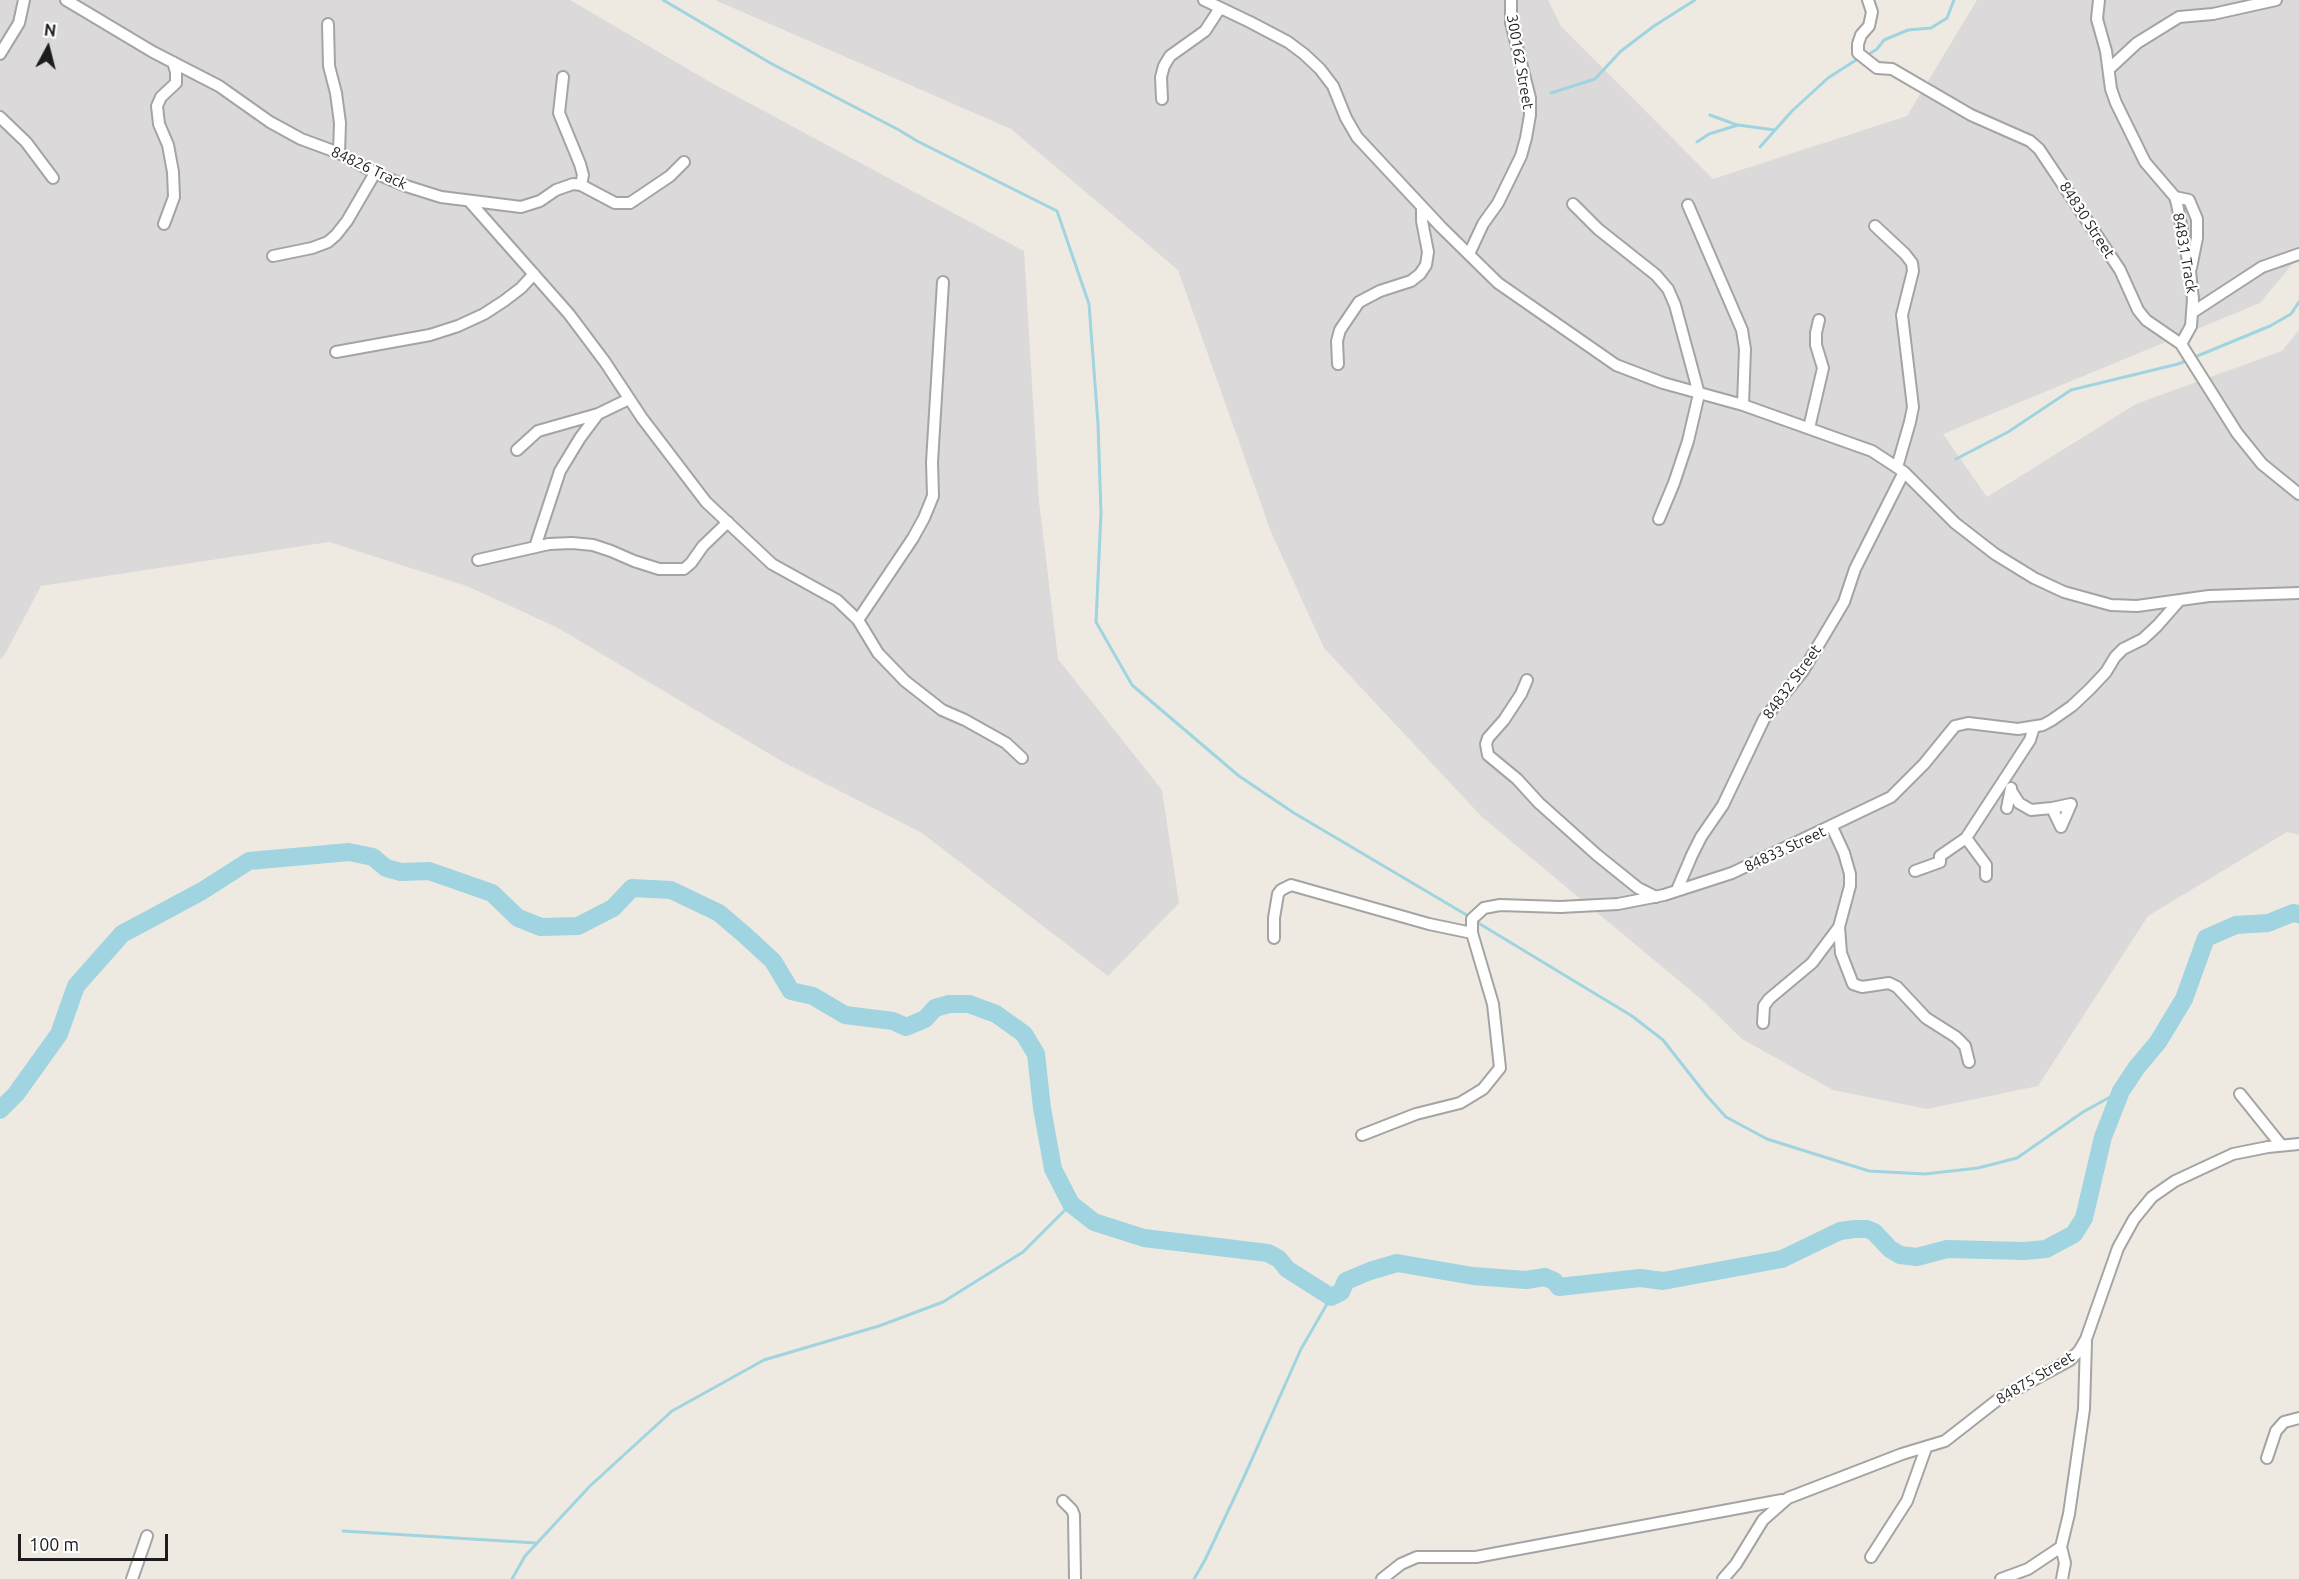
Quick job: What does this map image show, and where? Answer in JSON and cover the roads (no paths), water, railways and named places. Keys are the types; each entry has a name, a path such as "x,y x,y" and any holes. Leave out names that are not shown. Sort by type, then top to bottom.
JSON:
{"street":[{"path":"0,54 19,23 24,0"},
{"name":"84826 Track","path":"66,0 153,52 219,86 270,122 301,139 339,153 375,172 433,194 470,202 520,207 540,201 567,185 581,185"},
{"path":"1204,0 1287,42 1320,69 1333,86 1346,118 1357,137 1498,284 1616,365 1663,383 1743,405 1872,451 1900,470 1963,530 1995,554 2054,587 2111,605 2137,606 2209,596 2299,593"},
{"name":"300162 Street","path":"1469,254 1483,224 1498,202 1521,156 1527,138 1530,98 1511,23 1511,0"},
{"name":"84830 Street","path":"1868,0 1872,12 1869,26 1858,44 1858,53 1877,68 1892,69 1971,115 2030,141 2039,149 2120,270 2138,310 2146,320 2181,344 2237,433 2262,464 2299,494"},
{"name":"84831 Track","path":"2099,0 2097,19 2116,103 2145,162 2175,197 2190,271 2193,312 2191,326 2181,344"},
{"path":"2109,69 2137,43 2179,17 2213,14 2276,0"},
{"path":"1162,99 1161,77 1170,56 1205,31 1220,8"},
{"path":"328,24 329,66 340,123 339,153"},
{"path":"164,224 174,197 173,172 168,145 159,124 157,106 161,97 176,83 173,62"},
{"path":"563,77 559,113 580,164 583,175 581,185 615,203 630,203 670,176 684,162"},
{"path":"0,117 26,142 53,178"},
{"path":"273,256 312,248 328,242 347,220 375,172"},
{"path":"2175,197 2189,200 2197,219 2190,271"},
{"path":"470,202 581,330 686,478 706,502 772,564 837,600 858,620 878,652 905,681 942,710 1006,743 1023,758"},
{"path":"1573,204 1598,229 1656,275 1668,289 1699,394 1685,452 1659,519"},
{"path":"1688,205 1742,330 1745,349 1743,405"},
{"path":"1338,363 1337,341 1340,330 1359,302 1380,291 1412,281 1426,265 1428,252 1422,221 1422,207"},
{"name":"84832 Street","path":"1677,890 1701,837 1723,805 1764,719 1803,671 1844,602 1900,470 1912,406 1902,315 1913,271 1905,254 1875,226"},
{"path":"2193,312 2262,267 2299,254"},
{"path":"336,352 430,335 458,326 484,314 504,301 534,274"},
{"path":"858,620 913,538 933,496 932,462 943,282"},
{"path":"1809,428 1823,368 1816,345 1818,321"},
{"path":"517,450 538,431 598,414 629,399"},
{"path":"535,547 560,471 598,414"},
{"path":"478,560 549,544 572,543 593,545 634,561 674,570 684,569 703,546 728,522"},
{"name":"84833 Street","path":"1472,933 1472,919 1484,908 1500,905 1560,907 1618,904 1656,897 1732,873 1832,827 1892,797 1924,764 1955,726 1968,723 2018,729 2043,725 2072,706 2106,672 2123,649 2150,633 2179,601"},
{"path":"1527,680 1504,720 1488,738 1486,744 1488,755 1518,779 1539,803 1597,855 1638,888 1656,897"},
{"path":"1915,871 1940,862 1940,856 1966,838 2030,740 2034,727"},
{"path":"2009,772 2012,792 2019,803 2031,810 2052,808"},
{"path":"2007,808 2012,792"},
{"path":"1763,1023 1764,1006 1769,999 1812,963 1827,946 1839,927 1849,894 1850,874 1844,853 1832,827"},
{"path":"1966,838 1986,865 1986,876"},
{"path":"1274,938 1274,918 1278,894 1291,885 1436,926 1472,933 1493,1004 1500,1068 1483,1089 1460,1103 1416,1114 1362,1135"},
{"path":"1839,927 1841,953 1853,984 1862,987 1889,983 1897,987 1926,1018 1956,1036 1965,1047 1970,1062"},
{"path":"2240,1094 2281,1145"},
{"name":"84875 Street","path":"1723,1579 1736,1564 1763,1520 1788,1498 1950,1438 2000,1398 2070,1360 2086,1339 2118,1248 2134,1219 2152,1197 2175,1181 2233,1155 2281,1145 2299,1144"},
{"path":"2062,1579 2065,1563 2061,1546 2069,1514 2084,1409 2086,1339"},
{"path":"2267,1458 2276,1431 2284,1422 2299,1418"},
{"path":"1870,1557 1907,1501 1926,1448"},
{"path":"1382,1579 1401,1563 1417,1557 1476,1557 1752,1507 1788,1498"},
{"path":"1064,1501 1074,1515 1075,1579"},
{"path":"132,1579 147,1536"},
{"path":"2001,1579 2028,1569 2061,1546"}],"waterway":[{"path":"663,0 772,64 917,141 1057,211 1089,304 1098,424 1101,513 1096,622 1132,685 1239,776 1294,813 1470,917"},
{"path":"1551,93 1595,79 1621,51 1654,26 1695,0"},
{"path":"1866,56 1877,49 1884,40 1908,30 1931,28 1947,18 1954,0"},
{"path":"1760,147 1792,111 1828,78 1856,60"},
{"path":"1710,115 1737,125"},
{"path":"1697,142 1709,134 1738,125 1775,130"},
{"path":"1956,459 2008,432 2071,390 2178,364 2270,326 2291,314 2299,302"},
{"path":"0,1110 16,1094 59,1034 76,986 122,934 202,891 249,861 349,852 373,857 386,868 401,872 429,871 492,893 518,918 541,927 578,926 613,908 632,888 671,890 719,913 773,961 791,991 813,996 845,1015 893,1021 906,1027 925,1019 935,1008 949,1004 969,1004 996,1014 1024,1034 1036,1054 1042,1108 1053,1169 1071,1204 1094,1222 1144,1238 1268,1253 1279,1259 1287,1269 1331,1297 1341,1292 1346,1281 1397,1263 1473,1276 1526,1280 1545,1277 1554,1281 1559,1287 1640,1278 1663,1281 1782,1259 1840,1231 1855,1229 1867,1229 1874,1232 1890,1249 1900,1255 1917,1257 1947,1249 2024,1251 2046,1249 2074,1234 2084,1218 2103,1137 2121,1091 2158,1042 2184,999 2206,938 2236,925 2268,923 2293,913 2299,914"},
{"path":"1475,921 1632,1016 1663,1040 1726,1117 1767,1139 1869,1171 1925,1174 1978,1168 2017,1158 2083,1112 2121,1091"},
{"path":"512,1579 525,1556 590,1486 672,1411 764,1360 879,1326 943,1302 1023,1252 1071,1204"},
{"path":"1194,1579 1244,1477 1301,1349 1331,1297"},
{"path":"343,1531 536,1543"}]}
